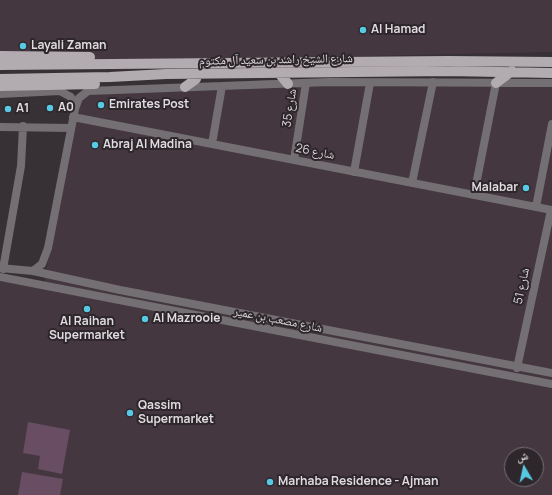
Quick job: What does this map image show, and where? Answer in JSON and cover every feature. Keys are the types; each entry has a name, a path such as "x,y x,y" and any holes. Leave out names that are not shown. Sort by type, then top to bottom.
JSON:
{"main road":[{"path":"0,56 142,60 166,69"},
{"name":"شارع الشيخ راشد بن سعيد آل مكتوم","path":"0,64 166,69 449,61 552,62"},
{"name":"شارع الشيخ راشد بن سعيد آل مكتوم","path":"0,79 110,77 166,69 220,74 512,71 552,73"},
{"path":"496,83 512,71"},
{"path":"279,73 288,84"},
{"path":"0,86 196,79 208,78 220,74"},
{"path":"185,87 196,79"}],"street":[{"path":"412,183 433,82"},
{"path":"53,276 47,262 48,248 74,113 79,98 88,91 306,83 552,83"},
{"name":"شارع 35","path":"294,160 306,83"},
{"path":"354,172 370,83"},
{"path":"474,195 496,83"},
{"path":"212,144 222,86"},
{"path":"0,94 60,91 72,97 74,113"},
{"name":"شارع 26","path":"74,113 212,144 551,210"},
{"path":"0,127 41,126 51,124 71,128"},
{"path":"536,207 552,124"},
{"path":"1,267 20,166 23,126"},
{"name":"شارع 51","path":"517,368 551,210"},
{"path":"33,272 42,264 48,248"},
{"name":"شارع مصعب بن عمير","path":"1,267 552,374"},
{"name":"شارع مصعب بن عمير","path":"0,277 552,384"}],"shaded area":[{"path":"0,0 552,0 552,52 0,64"},
{"path":"267,80 552,81 552,495 0,495 0,281 43,289 78,93"},
{"path":"28,422 70,430 62,474 38,469 40,456 23,453"},
{"path":"22,472 63,479 60,495 18,495"}],"place":[{"name":"Al Hamad","path":"363,30"},
{"name":"Layali Zaman","path":"23,46"},
{"name":"Emirates Post","path":"101,105"},
{"name":"A0","path":"50,108"},
{"name":"A1","path":"8,109"},
{"name":"Abraj Al Madina","path":"95,145"},
{"name":"Malabar","path":"526,188"},
{"name":"Al Raihan Supermarket","path":"87,309"},
{"name":"Al Mazrooie","path":"145,319"},
{"name":"Qassim Supermarket","path":"130,413"},
{"name":"Marhaba Residence - Ajman","path":"270,482"}]}
